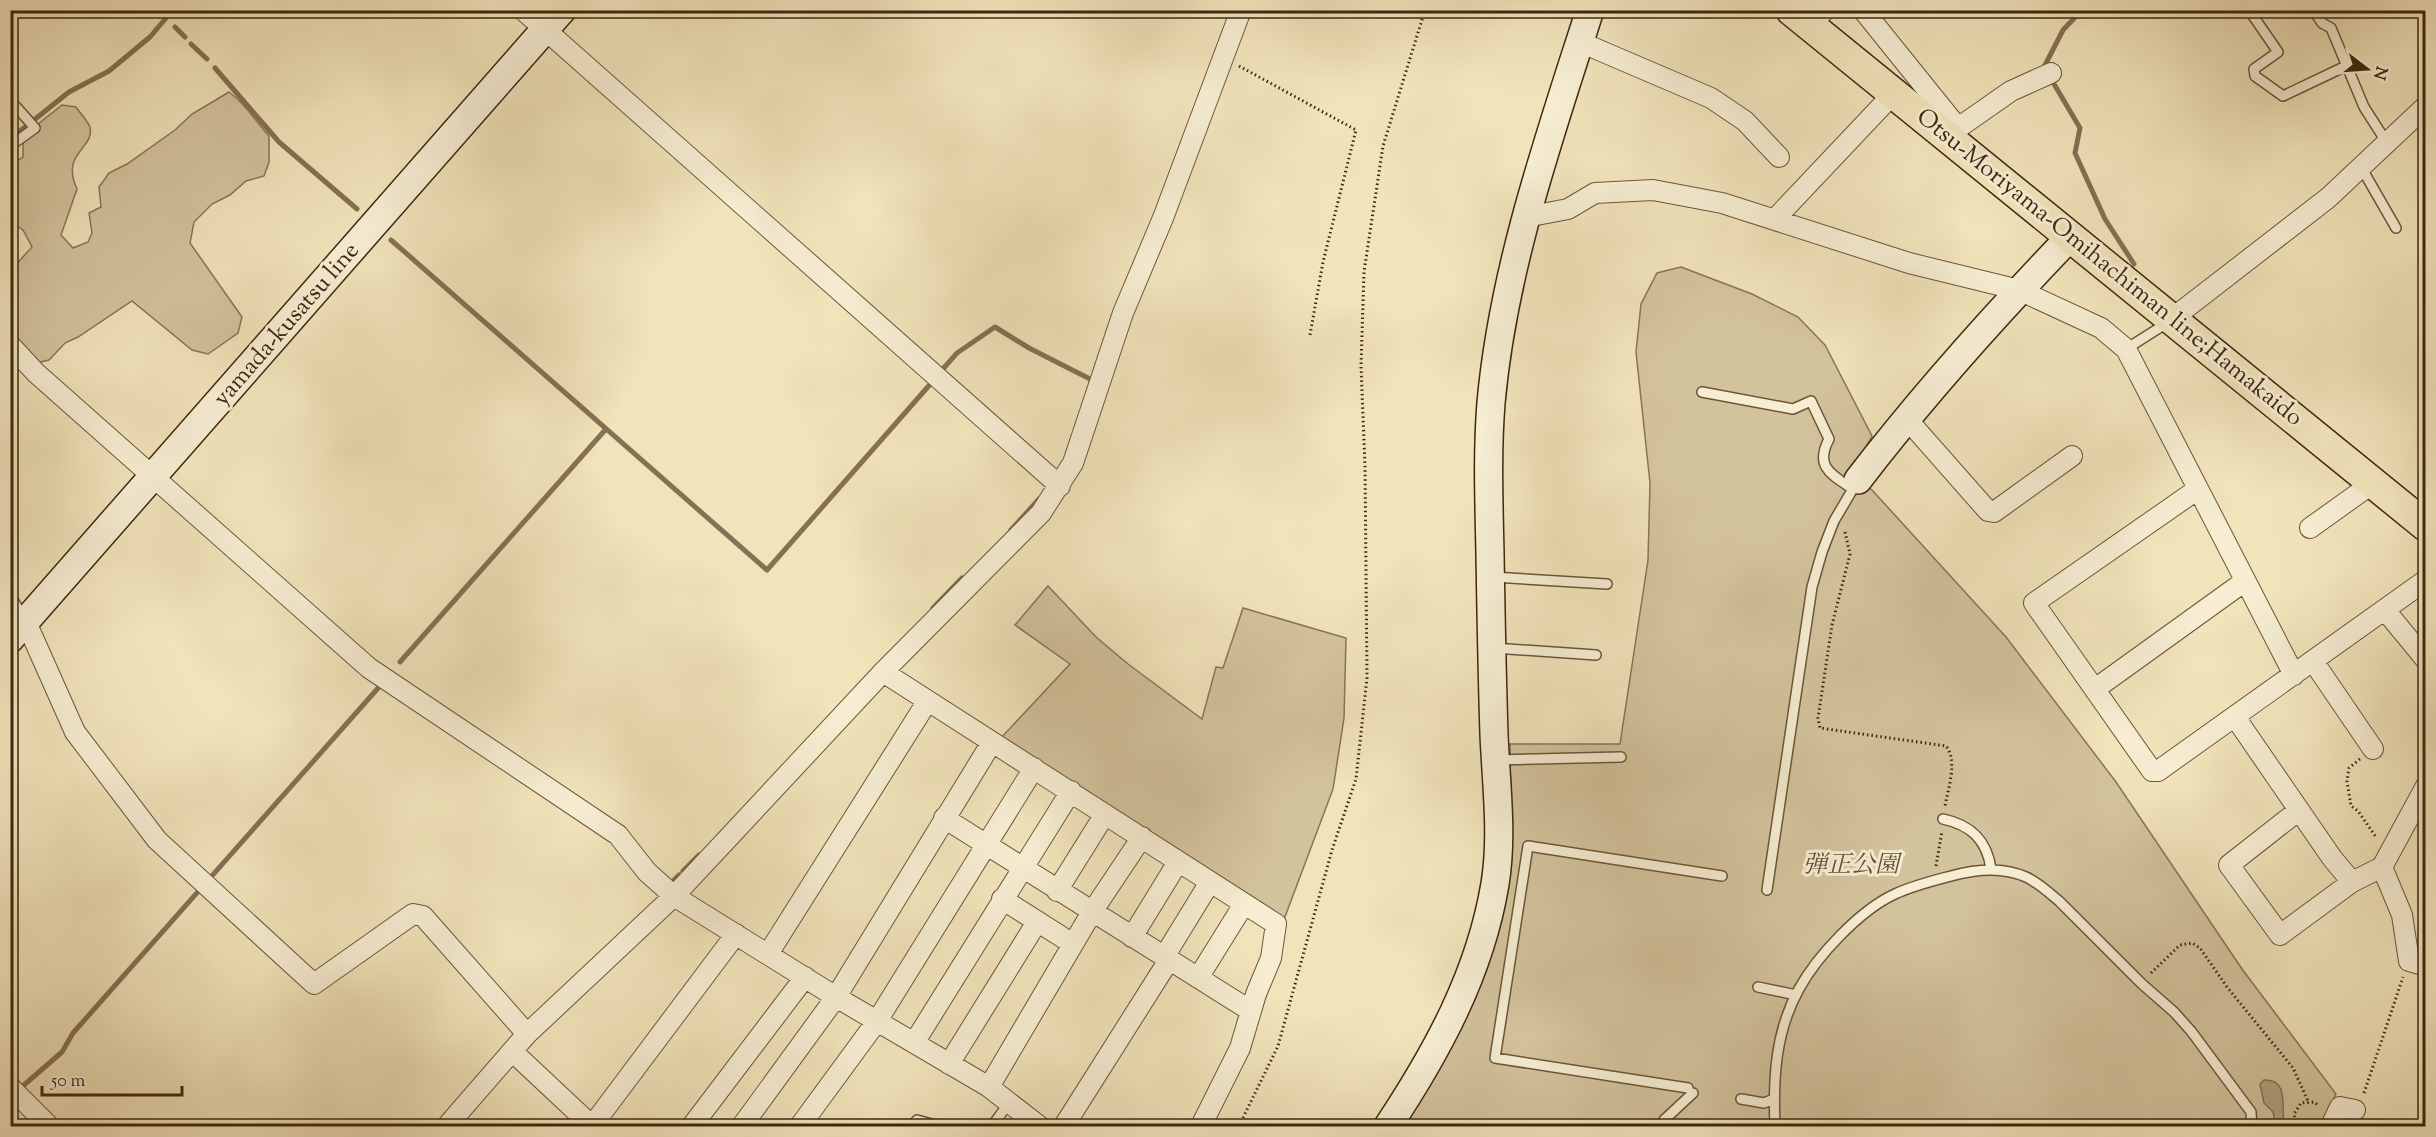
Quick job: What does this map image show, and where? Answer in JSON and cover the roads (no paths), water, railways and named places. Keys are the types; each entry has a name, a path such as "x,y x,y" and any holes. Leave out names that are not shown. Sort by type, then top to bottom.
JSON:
{"main road":[{"name":"Otsu-Moriyama-Omihachiman line;Hamakaido","path":"1809,15 1894,93 1955,134 2071,236 2426,526"}],"street":[{"path":"523,10 553,20 1060,486"},
{"path":"447,1126 527,1034 674,896 883,672 1041,513 1073,463 1123,313 1163,218 1241,10"},
{"path":"1388,1126 1424,1072 1450,1023 1464,991 1486,925 1495,883 1499,830 1491,648 1489,485 1491,403 1501,335 1526,217 1590,10"},
{"path":"1863,10 1955,134 2011,91 2051,73"},
{"name":"yamada-kusatsu line","path":"18,630 553,20"},
{"path":"1580,42 1712,98 1745,121 1779,157"},
{"path":"1774,220 1894,93"},
{"path":"2173,318 2328,198 2426,106"},
{"path":"1526,217 1569,209 1595,193 1653,190 1722,203 1909,263 2019,290 2101,328 2126,349 2294,675"},
{"path":"1856,484 1906,418 2019,290 2071,236"},
{"path":"10,345 36,373 369,668 618,835 646,872 674,896 836,997 989,1087 1039,1126"},
{"path":"1906,418 1988,512 1994,512 2072,456"},
{"path":"2310,528 2373,483"},
{"path":"2198,489 2034,603 2152,771 2158,771 2426,580"},
{"path":"2095,689 2245,581"},
{"path":"2385,610 2426,660"},
{"path":"18,630 75,732 157,840 314,984 413,914 423,916 527,1034"},
{"path":"2313,661 2373,749"},
{"path":"883,672 1276,924 1271,958 1240,1048 1201,1126"},
{"path":"768,954 927,702"},
{"path":"2235,717 2332,858 2352,882"},
{"path":"742,1126 836,997 992,742"},
{"path":"800,1126 877,1021 1034,768"},
{"path":"2299,810 2229,865 2280,935 2352,882 2385,861 2426,786"},
{"path":"914,1043 1071,791"},
{"path":"1057,891 1105,814"},
{"path":"944,818 1251,1011"},
{"path":"989,1087 1092,912 1142,837"},
{"path":"2385,861 2417,964"},
{"path":"1132,937 1178,862"},
{"path":"1064,1126 1210,882"},
{"path":"1002,899 1073,944"},
{"path":"1198,978 1244,904"},
{"path":"949,1064 1037,922"},
{"path":"513,1052 592,1126 736,934"},
{"path":"692,1126 805,977"},
{"path":"10,1087 49,1126"},
{"path":"2331,1126 2340,1107 2355,1110"}],"lane":[{"path":"2248,10 2278,52 2254,69 2255,76 2283,96 2346,66"},
{"path":"2317,10 2316,14 2322,23 2331,28 2364,107 2386,143"},
{"path":"10,100 35,128 10,146"},
{"path":"2361,167 2396,228"},
{"path":"2126,349 2173,318"},
{"path":"1702,392 1794,409 1811,401 1829,439 1823,453 1826,469 1831,475 1856,484 1834,521 1812,586 1767,890"},
{"path":"1491,577 1608,585"},
{"path":"10,594 18,630"},
{"path":"1491,648 1596,655"},
{"path":"1495,760 1621,758"},
{"path":"1943,819 1965,825 1980,837 1991,870"},
{"path":"1661,1126 1690,1091 1495,1058 1528,846 1722,876"},
{"path":"1775,1126 1777,1051 1796,995 1818,960 1843,933 1893,895 1934,880 1981,869 2019,874 2038,883 2059,901 2192,1031 2251,1112 2252,1126"},
{"path":"1758,987 1796,995"},
{"path":"1741,1099 1764,1103 1774,1100"},
{"path":"992,1126 1010,1103"},
{"path":"912,1126 917,1120 939,1126"}],"waterway":[{"path":"10,139 69,92 109,71 150,37 166,18 160,10"},
{"path":"2082,10 2063,30 2044,67 2080,128 2075,153 2105,219 2134,264"},
{"path":"175,27 185,37"},
{"path":"191,44 207,59"},
{"path":"215,68 279,142 357,209"},
{"path":"391,240 767,570 933,381"},
{"path":"942,370 957,353 995,327 1029,348 1092,380 1091,383"},
{"path":"400,662 606,429"},
{"path":"1011,530 1039,499"},
{"path":"933,608 962,578"},
{"path":"24,1085 62,1052 73,1033 379,687"},
{"path":"683,871 699,855"},
{"path":"674,880 679,875"}],"park label":[{"name":"弾正公園","path":"1851,866"}]}
